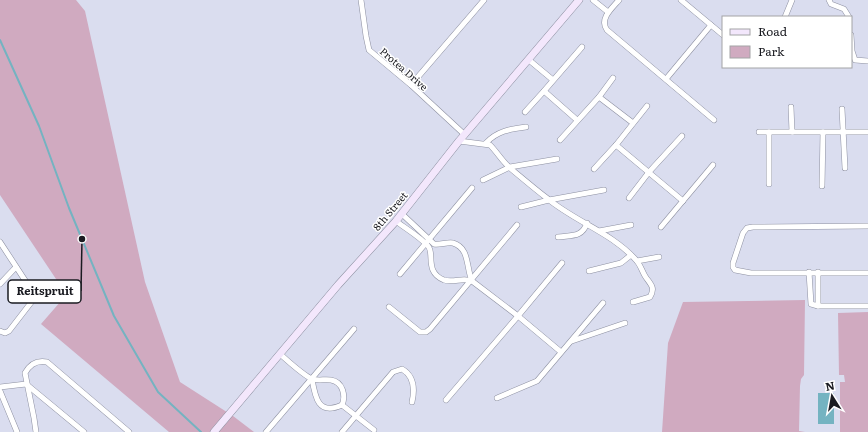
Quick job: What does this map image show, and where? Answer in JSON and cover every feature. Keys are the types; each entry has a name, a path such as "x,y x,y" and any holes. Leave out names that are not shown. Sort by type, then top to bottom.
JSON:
{"street":[{"name":"Protea Drive","path":"361,0 369,50 411,85 462,138"},
{"path":"411,85 484,0"},
{"name":"8th Street","path":"214,432 338,286 402,214 462,138 579,0"},
{"path":"593,0 608,12"},
{"path":"619,0 608,12 604,23 607,30 714,120"},
{"path":"681,0 722,34"},
{"path":"785,16 792,0"},
{"path":"829,0 831,4 844,8 848,16"},
{"path":"666,80 711,26"},
{"path":"525,112 582,47"},
{"path":"852,51 855,60 868,61"},
{"path":"529,60 553,80"},
{"path":"560,140 599,97 613,78"},
{"path":"544,91 577,120"},
{"path":"599,97 633,123"},
{"path":"594,169 616,145 647,106"},
{"path":"792,107 792,132"},
{"path":"842,109 845,168"},
{"path":"486,143 491,137 502,131 526,127"},
{"path":"760,132 868,132"},
{"path":"769,132 769,184"},
{"path":"822,132 822,186"},
{"path":"629,198 649,172 682,136"},
{"path":"462,138 486,143 494,149 510,167 549,200 599,231 638,261 645,276 651,282 652,292 650,298 632,302"},
{"path":"616,145 683,201"},
{"path":"483,180 510,167 558,159"},
{"path":"661,227 713,165"},
{"path":"400,274 472,188"},
{"path":"521,207 549,200 604,190"},
{"path":"402,214 434,244 449,243 459,246 466,255 472,280"},
{"path":"396,221 426,244 430,249 430,262 432,269 439,277 448,280 472,280 561,352"},
{"path":"558,237 579,234 587,223"},
{"path":"389,307 420,332 426,332 433,326 517,225"},
{"path":"599,231 631,225"},
{"path":"868,226 747,228 743,233 733,263 733,267 736,270 751,273 868,273"},
{"path":"0,242 32,291 33,300 9,331 6,333 0,331"},
{"path":"589,271 622,263 631,255"},
{"path":"638,261 658,257"},
{"path":"446,400 562,262"},
{"path":"0,284 16,267"},
{"path":"809,272 810,302 813,305 868,306"},
{"path":"818,272 818,306"},
{"path":"497,398 537,381 603,304"},
{"path":"571,342 625,323"},
{"path":"266,432 354,329"},
{"path":"280,354 312,379 332,380 337,382 343,391 342,405"},
{"path":"36,432 25,373 32,364 42,361 47,362 129,432"},
{"path":"342,432 393,372 400,369 406,372 413,384 414,393 412,402"},
{"path":"312,379 315,397 320,405 328,408 342,405"},
{"path":"0,387 26,384 84,432"},
{"path":"0,391 17,432"},
{"path":"342,405 374,430"}],"green space":[{"path":"0,0 76,0 85,11 145,282 180,382 233,416 254,432 169,432 41,324 61,301 54,291 60,285 0,195"},
{"path":"805,300 804,375 801,379 800,386 799,431 805,432 662,432 668,343 683,302"},
{"path":"868,312 868,432 840,432 840,382 845,382 844,375 839,375 838,313"}],"water":[{"path":"818,393 834,393 834,424 818,424"}],"waterway":[{"path":"0,40 39,126 69,208 114,316 158,392 201,432"}],"place":[{"name":"Reitspruit","path":"82,239"}]}
